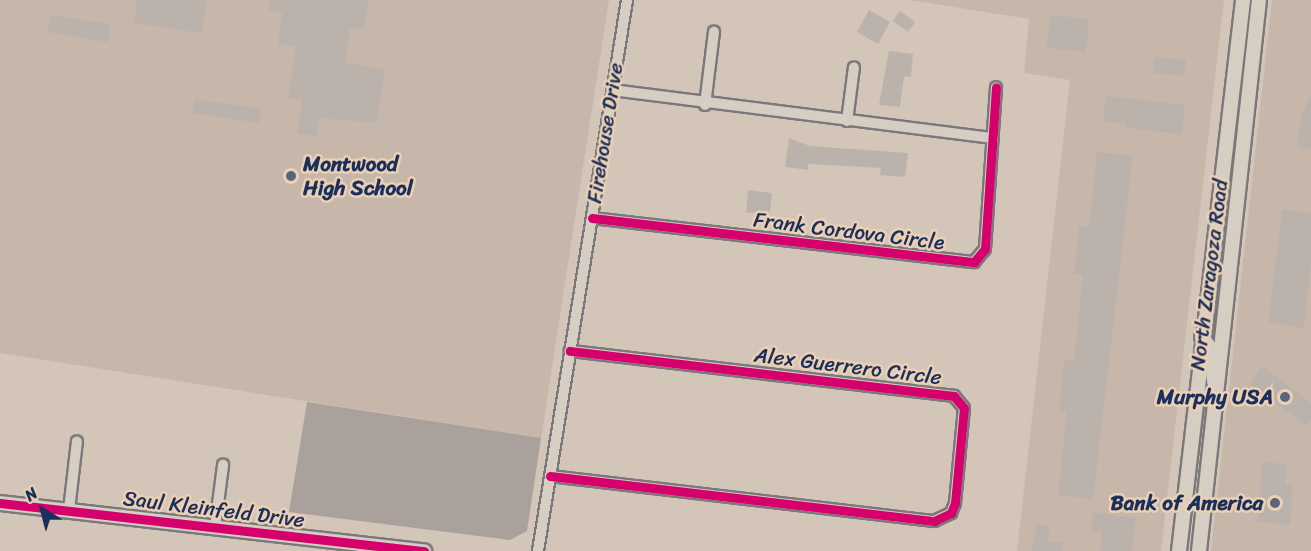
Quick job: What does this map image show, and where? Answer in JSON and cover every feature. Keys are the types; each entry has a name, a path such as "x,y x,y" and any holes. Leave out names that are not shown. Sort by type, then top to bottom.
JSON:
{"main road":[{"name":"North Zaragoza Road","path":"1179,551 1202,337 1243,0"},
{"name":"North Zaragoza Road","path":"1199,551 1259,0"},
{"path":"1211,263 1216,276 1214,321 1223,330"},
{"path":"1202,337 1210,348 1217,392"},
{"name":"Saul Kleinfeld Drive","path":"0,503 424,551"}],"street":[{"name":"Firehouse Drive","path":"538,551 627,0"},
{"path":"705,105 714,32"},
{"path":"846,121 854,67"},
{"name":"Frank Cordova Circle","path":"592,218 966,264 979,258 985,249 996,87"},
{"path":"612,90 705,105 993,138"},
{"name":"Alex Guerrero Circle","path":"550,476 934,521 951,513 955,503 964,408 954,396 570,351"},
{"path":"69,510 77,441"},
{"path":"215,527 223,465"}],"shaded area":[{"name":"Montwood High School","path":"0,0 609,0 541,438 0,353"},
{"path":"910,0 1224,0 1161,551 1017,551 1070,80 1024,73 1029,19"},
{"path":"1272,0 1311,0 1311,551 1211,551"},
{"path":"307,402 541,438 527,531 510,540 289,512"}],"building":[{"path":"137,0 207,0 202,33 134,23"},
{"path":"270,0 369,0 364,30 350,28 345,63 385,69 377,123 319,118 317,136 297,133 302,100 288,98 296,46 278,44 282,13 269,11"},
{"path":"869,10 890,22 878,44 857,32"},
{"path":"900,11 915,22 908,32 893,21"},
{"path":"50,15 110,24 108,42 48,32"},
{"path":"1050,15 1089,19 1086,52 1047,48"},
{"path":"889,51 913,54 911,77 904,76 900,107 879,105"},
{"path":"1155,57 1186,60 1184,76 1153,73"},
{"path":"1311,95 1311,149 1297,147 1301,116"},
{"path":"1106,96 1185,105 1182,134 1126,128 1127,124 1103,121"},
{"path":"194,99 262,109 259,123 192,113"},
{"path":"789,138 810,146 908,153 905,177 880,175 881,168 808,164 808,170 785,167"},
{"path":"1097,152 1133,156 1093,499 1058,495 1067,411 1059,410 1064,359 1074,360 1083,275 1074,274 1079,227 1089,227"},
{"path":"748,190 772,193 770,212 746,213"},
{"path":"1282,210 1311,213 1311,264 1304,328 1268,322"},
{"name":"Murphy USA","path":"1262,366 1311,403 1311,420 1307,426 1250,384"},
{"name":"Bank of America","path":"1262,462 1287,464 1285,484 1293,485 1290,525 1258,522"},
{"path":"1093,512 1136,518 1132,551 1100,551 1102,532 1091,531"},
{"path":"1037,524 1050,526 1048,541 1063,543 1062,551 1032,551"}],"cycle path":[{"path":"592,218 974,262 985,249 996,87"},
{"path":"550,476 934,521 951,513 955,503 964,408 954,396 570,351"},
{"path":"0,503 424,551"}],"place":[{"name":"Montwood High School","path":"291,176"},
{"name":"Murphy USA","path":"1285,397"},
{"name":"Bank of America","path":"1275,503"}]}
